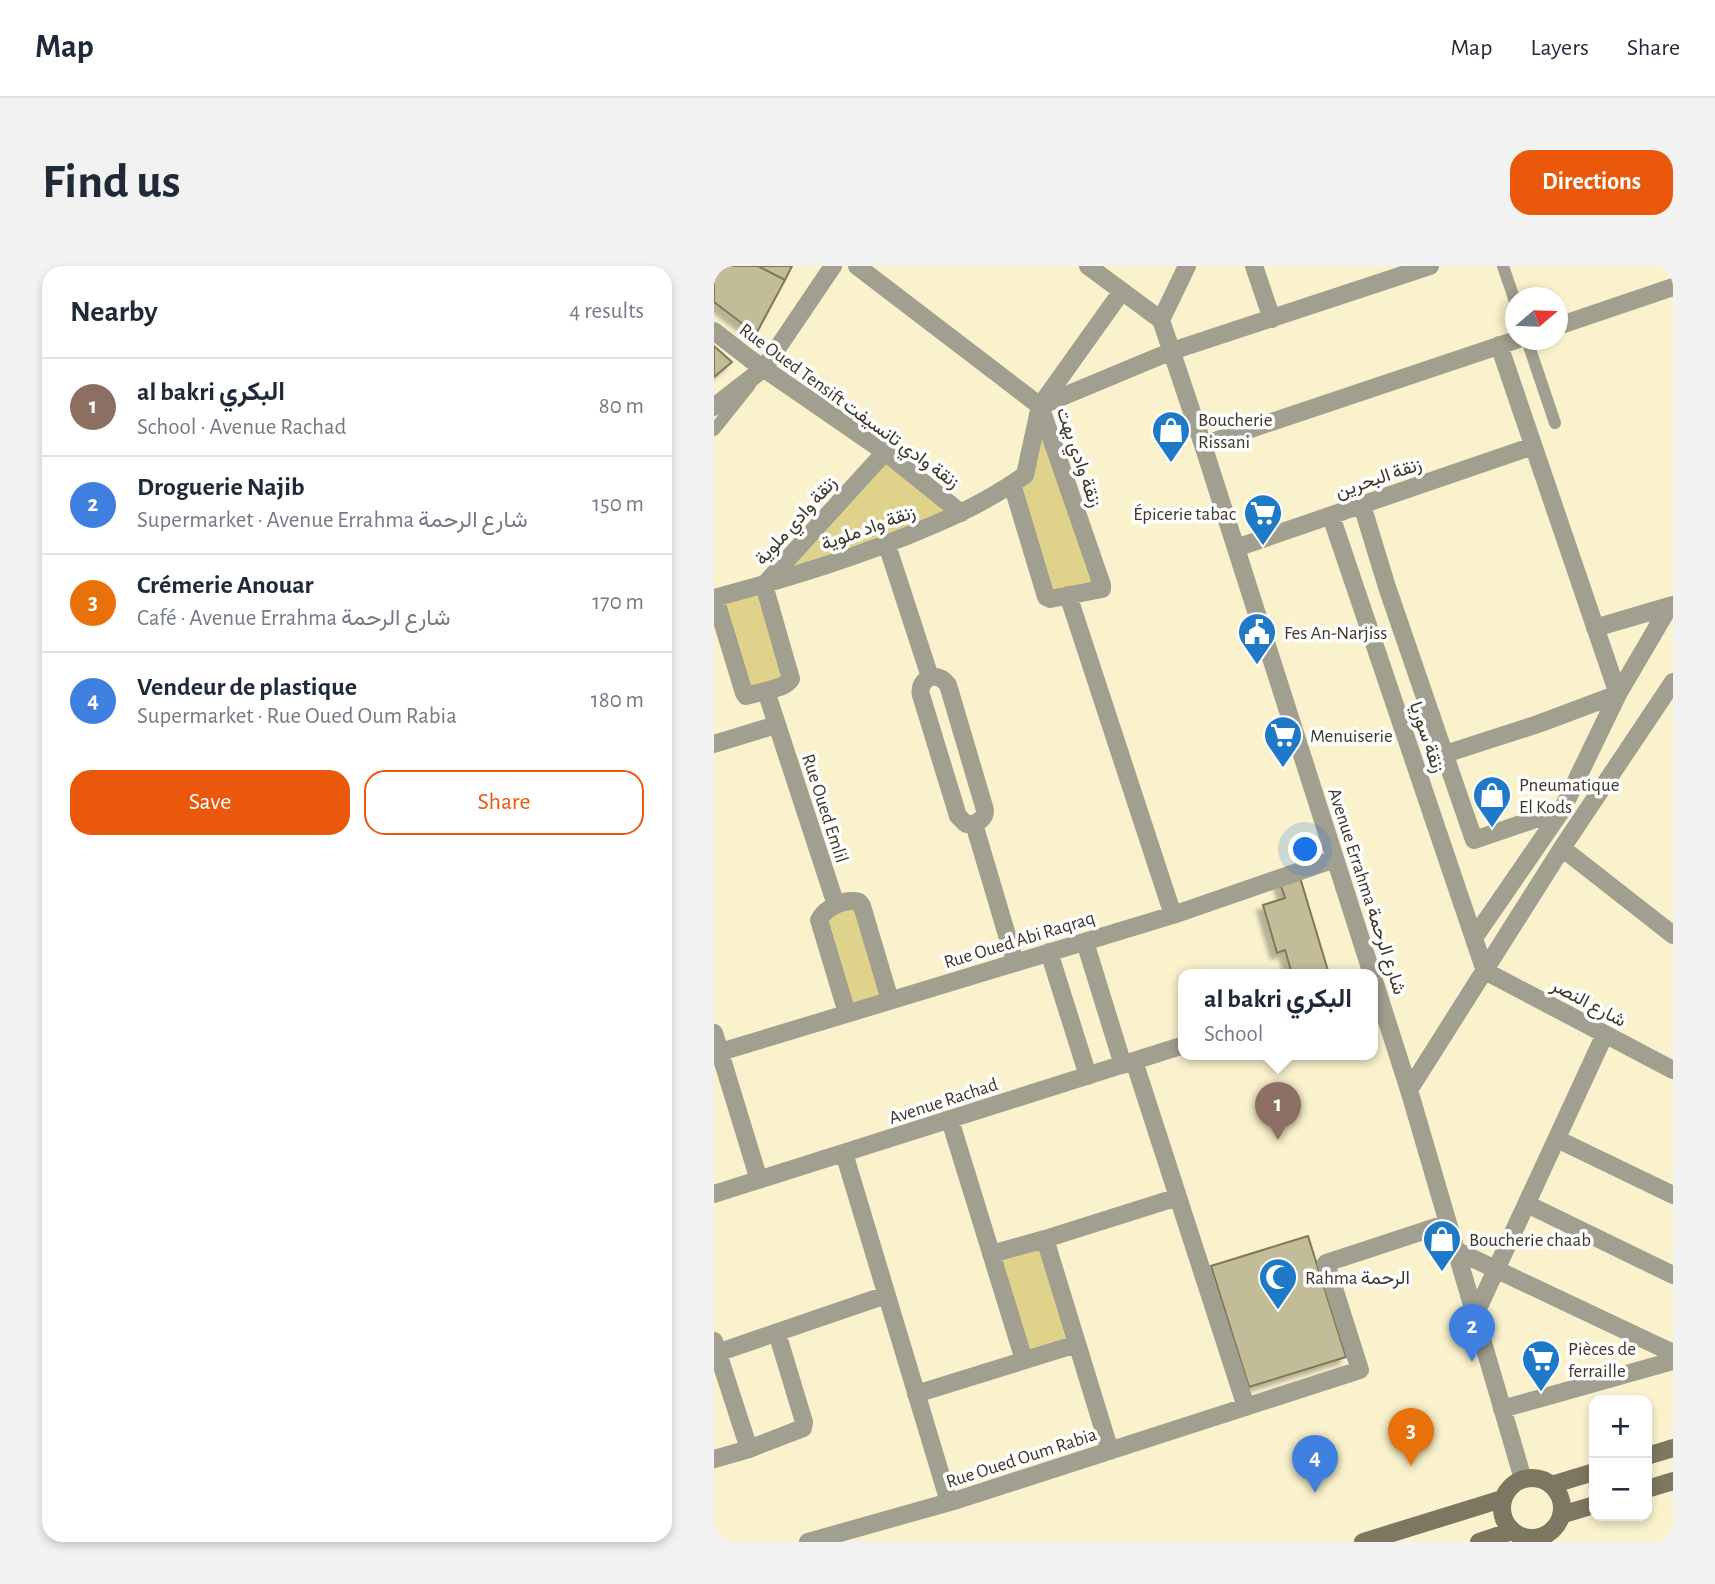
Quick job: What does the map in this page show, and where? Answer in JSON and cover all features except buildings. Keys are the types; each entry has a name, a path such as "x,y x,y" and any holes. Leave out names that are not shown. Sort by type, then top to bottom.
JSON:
{"street":[{"path":"714,407 764,368 833,266"},
{"name":"زنقة وادي بهت","path":"857,266 1040,406 1102,585 1101,589 1068,595"},
{"path":"1088,266 1161,320 1187,266"},
{"path":"1254,266 1272,318"},
{"path":"1040,406 1172,351 1418,268"},
{"path":"1568,323 1673,287"},
{"path":"1122,291 1040,406 1019,478 1046,597 1050,599 1068,595 1173,915"},
{"name":"Avenue Errahma شارع الرحمة","path":"1161,320 1370,969"},
{"name":"Rue Oued Tensift زنقة وادي تانسيفت","path":"714,331 885,452 961,513"},
{"path":"1203,445 1505,343"},
{"path":"1509,350 1533,446 1618,695"},
{"name":"زنقة البحرين","path":"1236,548 1533,446"},
{"name":"زنقة وادي ملوية","path":"766,691 789,683 791,679 764,584 885,452"},
{"name":"زنقة واد ملوية","path":"714,598 887,545 961,513 1019,478"},
{"name":"زنقة سوريا","path":"1362,505 1387,587 1474,840 1562,810"},
{"name":"زنقة سوريا","path":"1331,516 1485,971"},
{"path":"887,545 930,677"},
{"path":"714,598 744,693 749,696 766,691"},
{"path":"1595,628 1671,606"},
{"path":"1474,938 1562,810 1618,695 1671,606"},
{"path":"937,676 946,681 952,697 985,810 982,819 974,824 966,824 958,816 921,695 922,685 930,677 937,676"},
{"path":"1409,1090 1562,848 1673,682"},
{"name":"Rue Oued Emlil","path":"766,691 836,905"},
{"path":"1445,754 1618,695"},
{"path":"714,744 776,725"},
{"path":"974,824 1015,962"},
{"path":"1562,848 1672,932"},
{"name":"Rue Oued Abi Raqraq","path":"717,1053 1173,915 1335,859"},
{"path":"847,1013 820,920 826,910 836,905 854,901 862,906 890,1000"},
{"path":"1085,942 1178,1197 1246,1407"},
{"path":"1049,952 1088,1076"},
{"name":"شارع النصر","path":"1485,971 1673,1070"},
{"name":"Avenue Errahma شارع الرحمة","path":"1378,993 1523,1479"},
{"path":"714,1032 717,1053 759,1180"},
{"path":"1475,1315 1605,1034"},
{"name":"Avenue Rachad","path":"714,1194 1178,1047"},
{"path":"950,1120 1024,1360"},
{"path":"1557,1139 1673,1195"},
{"path":"844,1153 949,1502"},
{"path":"991,1254 1178,1197"},
{"path":"1527,1204 1673,1276"},
{"name":"Rue Oued Oum Rabia","path":"808,1542 949,1502 1360,1370 1326,1263 1448,1223"},
{"path":"1045,1239 1110,1451"},
{"path":"1457,1251 1673,1353"},
{"path":"749,1449 716,1347 777,1333 886,1296"},
{"path":"714,1460 749,1449 804,1425 777,1333"},
{"path":"916,1394 1077,1343"},
{"path":"1502,1409 1673,1361"},
{"path":"1652,1454 1673,1448"},
{"path":"1551,1485 1589,1474"},
{"path":"1523,1479 1541,1479 1551,1485 1561,1499 1561,1515 1555,1528 1541,1540 1528,1539 1512,1531 1503,1517 1502,1499 1508,1488 1523,1479"},
{"path":"1652,1487 1673,1481"},
{"path":"1363,1542 1502,1499"},
{"path":"1561,1515 1589,1507"},
{"path":"1479,1542 1512,1531"}],"lane":[{"path":"1503,266 1510,287"},
{"path":"1530,350 1555,423"},
{"path":"714,430 764,368"}],"shaded area":[{"path":"1040,406 1100,588 1048,594 1020,481"},
{"path":"886,462 961,513 765,584 784,685 749,696 715,598 764,584"},
{"path":"854,901 890,1000 847,1013 819,920"},
{"path":"1045,1239 1077,1344 1024,1360 991,1254"}],"place":[{"name":"Boucherie Rissani","path":"1171,464"},
{"name":"Épicerie tabac","path":"1263,547"},
{"name":"Fes An-Narjiss","path":"1257,666"},
{"name":"Menuiserie","path":"1283,769"},
{"name":"Pneumatique El Kods","path":"1492,829"},
{"name":"al bakri البكري","path":"1278,1140"},
{"name":"Boucherie chaab","path":"1442,1273"},
{"name":"Rahma الرحمة","path":"1278,1311"},
{"name":"Droguerie Najib","path":"1472,1362"},
{"name":"Pièces de ferraille","path":"1541,1393"},
{"name":"Crémerie Anouar","path":"1411,1466"},
{"name":"Vendeur de plastique","path":"1315,1493"}]}
